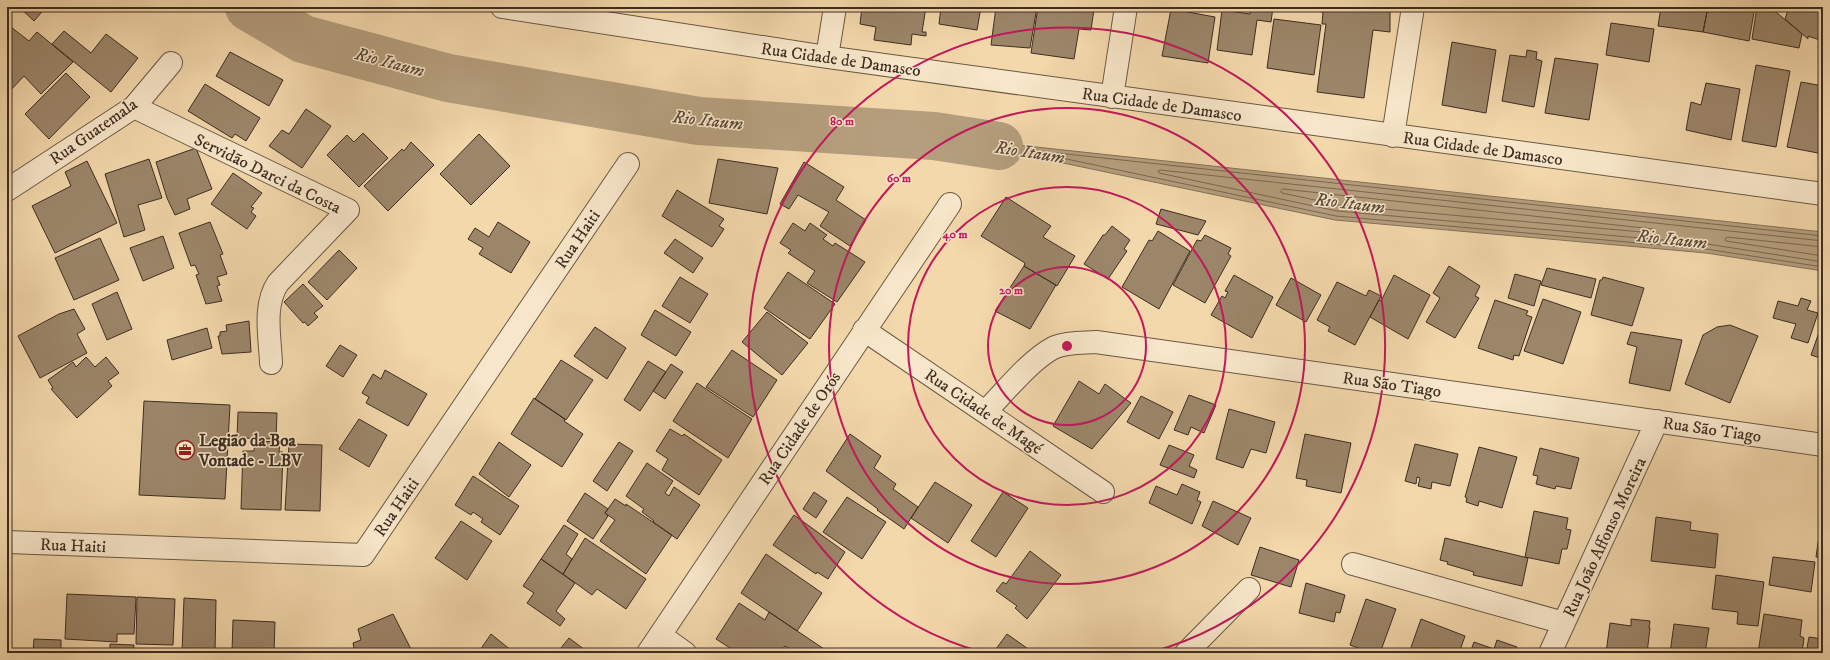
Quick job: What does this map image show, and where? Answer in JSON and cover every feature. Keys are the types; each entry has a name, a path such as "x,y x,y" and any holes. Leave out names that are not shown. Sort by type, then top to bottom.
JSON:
{"street":[{"name":"Rua Cidade de Damasco","path":"502,7 547,11 826,57 1823,194"},
{"path":"826,57 835,7"},
{"path":"1112,97 1126,7"},
{"path":"1393,136 1413,7"},
{"name":"Rua Guatemala","path":"7,190 134,107 171,63"},
{"name":"Servidão Darci da Costa","path":"134,107 348,210 271,292 269,305 271,363"},
{"name":"Rua Haiti","path":"7,542 363,555 628,164"},
{"name":"Rua Cidade de Orós","path":"648,653 950,204"},
{"name":"Rua Cidade de Magé","path":"864,330 1103,492"},
{"name":"Rua São Tiago","path":"985,412 1035,362 1054,348 1073,343 1096,342 1657,421 1823,446"},
{"name":"Rua João Affonso Moreira","path":"1550,653 1657,421"},
{"path":"1353,564 1564,623"},
{"path":"1186,653 1249,589"},
{"path":"660,635 685,653"}],"water":[{"path":"934,136 1823,232 1823,271 1706,253 1335,220"}],"building":[{"path":"19,7 46,7 34,21"},
{"path":"862,7 926,7 922,32 926,32 926,36 912,34 911,45 874,40 876,27 860,24"},
{"path":"941,7 981,7 977,30 939,24"},
{"path":"996,7 1037,7 1030,48 991,45"},
{"path":"1038,7 1094,9 1091,30 1079,29 1074,59 1031,53"},
{"path":"1251,7 1273,7 1271,22 1257,20 1252,55 1217,50 1222,10 1250,14"},
{"path":"1287,7 1379,7 1379,10 1390,11 1390,32 1373,30 1364,98 1317,92 1326,24 1322,24 1323,12"},
{"path":"1661,7 1708,7 1703,32 1658,26"},
{"path":"1708,7 1755,7 1749,41 1703,32"},
{"path":"1757,7 1770,7 1802,34 1799,48 1752,39"},
{"path":"1789,7 1823,7 1823,52 1818,48 1820,40 1808,36 1808,39 1785,19"},
{"path":"1171,9 1215,17 1208,63 1162,56"},
{"path":"1274,19 1321,25 1314,75 1267,68"},
{"path":"1611,23 1654,29 1649,62 1606,55"},
{"path":"7,24 29,41 37,32 73,62 41,94 24,76 7,94"},
{"path":"64,31 91,53 106,34 138,58 111,92 52,44"},
{"path":"1452,42 1496,50 1486,113 1442,105"},
{"path":"1527,50 1537,52 1536,59 1542,61 1534,107 1502,101 1510,55 1526,57"},
{"path":"230,52 283,80 269,106 216,76"},
{"path":"1555,58 1598,64 1589,120 1545,113"},
{"path":"1756,65 1790,71 1776,147 1742,141"},
{"path":"66,73 90,97 49,139 25,114"},
{"path":"1801,82 1823,86 1823,154 1787,147"},
{"path":"1706,83 1740,89 1731,140 1686,130 1691,102 1701,105"},
{"path":"205,84 260,118 246,141 235,134 232,138 188,111"},
{"path":"306,109 331,126 302,168 269,146 282,130 289,134"},
{"path":"363,133 388,158 359,187 327,155 347,135 354,142"},
{"path":"479,134 510,166 471,205 440,174"},
{"path":"411,142 434,165 388,211 364,186 402,149 404,151"},
{"path":"196,148 212,189 187,199 190,209 175,215 167,198 156,162"},
{"path":"149,159 162,198 138,205 145,230 124,237 105,174"},
{"path":"718,159 778,168 767,214 709,203"},
{"path":"87,161 117,223 55,253 32,206 71,186 65,172"},
{"path":"804,162 844,187 836,200 866,220 850,246 820,226 829,212 798,195 789,209 780,204"},
{"path":"233,173 262,193 251,207 254,208 251,212 256,216 247,229 211,204"},
{"path":"677,190 724,219 719,226 724,229 712,247 662,216"},
{"path":"1006,197 1051,226 1043,237 1075,256 1057,286 1024,266 1025,263 981,236"},
{"path":"1161,209 1206,221 1198,235 1156,224"},
{"path":"210,222 223,254 220,255 227,274 217,277 220,285 217,286 222,301 206,304 196,275 199,274 195,265 191,266 179,233"},
{"path":"498,222 530,242 511,273 479,254 483,248 468,239 475,228 489,237"},
{"path":"793,223 805,231 810,223 827,235 823,239 833,246 835,243 865,262 837,302 807,283 815,271 788,253 791,250 780,243"},
{"path":"1112,226 1130,240 1124,249 1127,251 1108,279 1084,264 1103,235 1105,235"},
{"path":"1158,231 1190,251 1159,309 1122,287 1149,240 1152,241"},
{"path":"1205,235 1231,248 1228,254 1231,256 1205,303 1173,285 1197,240 1201,241"},
{"path":"163,236 174,268 143,281 130,248"},
{"path":"100,238 119,280 74,300 55,258"},
{"path":"675,239 703,258 693,273 664,253"},
{"path":"339,250 357,268 327,300 308,282"},
{"path":"1024,266 1056,285 1030,329 995,311"},
{"path":"1449,266 1480,286 1475,296 1479,298 1455,338 1426,322 1440,298 1433,293"},
{"path":"1547,268 1596,279 1591,298 1541,285"},
{"path":"788,272 835,304 810,339 764,308"},
{"path":"1515,274 1541,281 1534,306 1508,298"},
{"path":"1234,275 1273,297 1252,338 1211,315 1222,296 1225,298 1228,292 1225,291"},
{"path":"1394,275 1430,295 1408,339 1370,317 1379,300 1381,301"},
{"path":"680,277 708,294 690,323 662,306"},
{"path":"1603,277 1644,288 1632,326 1591,315 1600,280 1602,280"},
{"path":"1291,278 1321,295 1306,322 1276,305"},
{"path":"1337,282 1366,296 1369,290 1381,296 1355,345 1328,331 1330,327 1317,320"},
{"path":"303,284 323,306 314,313 318,317 308,326 305,322 303,323 284,302"},
{"path":"117,292 132,329 107,340 92,304"},
{"path":"1801,298 1811,301 1807,310 1818,313 1808,343 1791,338 1796,324 1773,318 1778,301 1798,306"},
{"path":"1543,299 1581,312 1563,364 1524,351"},
{"path":"1495,300 1528,311 1526,315 1532,317 1519,356 1514,355 1513,360 1478,348"},
{"path":"74,309 85,329 77,334 87,353 40,378 18,336 59,314"},
{"path":"655,310 691,332 676,356 641,335"},
{"path":"767,312 808,343 782,375 742,342"},
{"path":"249,321 251,352 222,354 218,336 220,336 220,332 227,331 226,325"},
{"path":"1823,321 1823,359 1811,355"},
{"path":"1730,325 1758,336 1730,403 1685,384 1703,335 1717,327"},
{"path":"595,327 626,348 607,379 574,356"},
{"path":"207,328 212,348 172,360 167,340"},
{"path":"1631,332 1682,340 1670,391 1629,383 1637,347 1627,344"},
{"path":"340,345 357,355 343,377 326,366"},
{"path":"732,350 777,380 753,417 706,387"},
{"path":"86,357 95,367 106,357 119,373 108,381 112,386 77,418 51,389 53,388 48,380 73,362 76,367"},
{"path":"561,360 593,380 566,420 535,399"},
{"path":"648,361 666,372 640,411 624,400"},
{"path":"671,364 683,372 665,399 653,391"},
{"path":"385,370 427,394 408,426 366,403 369,397 362,393 373,374 381,379"},
{"path":"1079,381 1099,394 1105,384 1131,403 1092,449 1053,426"},
{"path":"697,383 752,419 728,458 673,421"},
{"path":"1189,395 1216,405 1204,433 1191,427 1188,435 1174,430"},
{"path":"1141,396 1173,412 1159,439 1127,422"},
{"path":"534,398 565,419 564,421 583,434 562,467 511,434"},
{"name":"Legião da Boa Vontade - LBV","path":"144,401 230,405 225,499 139,495"},
{"path":"1229,409 1275,422 1266,453 1251,449 1243,468 1216,459"},
{"path":"238,412 277,413 276,439 237,438"},
{"path":"359,419 387,435 369,467 339,449"},
{"path":"670,429 682,436 684,434 722,460 699,495 662,470 668,459 656,451"},
{"path":"850,434 881,456 874,468 896,484 893,489 918,507 904,529 826,471"},
{"path":"1305,434 1351,443 1341,493 1306,486 1307,480 1296,478"},
{"path":"255,441 280,442 279,452 283,452 281,510 241,509 243,451 254,451"},
{"path":"499,442 531,465 509,497 479,474"},
{"path":"619,442 633,451 607,491 593,481"},
{"path":"289,444 322,445 320,511 285,510"},
{"path":"1415,444 1458,454 1450,486 1432,482 1431,489 1418,486 1420,478 1417,477 1416,484 1405,481"},
{"path":"1169,445 1194,455 1189,466 1197,470 1194,478 1160,465"},
{"path":"1479,447 1517,457 1502,508 1479,501 1478,506 1466,502 1467,498 1465,497"},
{"path":"1540,448 1579,458 1571,489 1556,486 1555,489 1536,484 1538,476 1533,475"},
{"path":"647,463 673,481 665,493 669,496 674,487 700,505 677,539 653,522 654,521 642,512 644,509 626,496"},
{"path":"473,476 519,506 500,535 481,522 483,519 473,512 471,515 455,505"},
{"path":"935,482 972,505 948,543 911,518"},
{"path":"1182,484 1200,492 1197,500 1201,502 1192,524 1149,503 1156,486 1177,495"},
{"path":"814,492 827,501 816,518 803,509"},
{"path":"1003,492 1028,508 996,557 971,541"},
{"path":"585,493 608,509 605,513 608,516 593,539 567,521"},
{"path":"847,497 886,522 862,559 823,532"},
{"path":"615,499 626,506 626,504 672,535 646,574 600,541 615,520 605,513"},
{"path":"1213,501 1251,518 1238,545 1202,526"},
{"path":"1534,511 1568,518 1566,529 1571,530 1567,549 1562,549 1559,564 1525,557"},
{"path":"794,515 845,552 828,579 817,572 816,574 773,545"},
{"path":"1656,517 1691,522 1690,530 1718,534 1715,568 1651,561"},
{"path":"461,521 492,541 467,580 435,558"},
{"path":"564,525 578,534 566,554 572,559 563,574 541,559"},
{"path":"1819,536 1823,537 1823,558 1816,557"},
{"path":"585,538 646,579 626,609 597,589 592,595 563,574"},
{"path":"1445,538 1528,558 1522,586 1473,575 1474,572 1447,564 1448,562 1440,560"},
{"path":"1260,547 1299,560 1291,587 1251,575"},
{"path":"1030,551 1061,575 1027,619 1015,608 1017,606 996,591 1003,582 1006,584"},
{"path":"766,554 822,593 797,631 741,593"},
{"path":"1773,557 1815,562 1811,592 1769,585"},
{"path":"541,559 575,583 556,611 565,619 560,626 527,603 534,593 523,586"},
{"path":"1716,575 1764,582 1758,626 1737,624 1738,612 1712,609"},
{"path":"1306,583 1345,595 1340,613 1336,612 1334,622 1299,613"},
{"path":"67,594 136,597 134,634 117,634 117,642 65,639"},
{"path":"137,597 175,599 173,645 136,644"},
{"path":"184,598 216,600 215,653 182,653"},
{"path":"1366,599 1396,609 1380,653 1372,653 1350,645"},
{"path":"739,603 765,620 769,612 824,649 822,653 796,653 785,646 780,653 738,653 716,639"},
{"path":"393,614 413,653 355,653 353,643 361,640 358,629"},
{"path":"1764,614 1802,620 1800,636 1804,638 1802,653 1758,653"},
{"path":"1421,619 1465,636 1459,653 1409,653"},
{"path":"1631,619 1650,621 1647,653 1606,653 1610,623 1631,626"},
{"path":"233,620 275,622 274,653 232,653"},
{"path":"1674,624 1709,628 1705,653 1670,653"},
{"path":"491,634 512,651 511,653 478,653"},
{"path":"1007,634 1031,651 1030,653 993,653"},
{"path":"1809,637 1823,639 1823,653 1806,653"},
{"path":"569,638 589,653 557,653"},
{"path":"34,639 61,640 61,649 105,653 33,653"},
{"path":"1497,640 1517,647 1515,653 1470,653 1474,642 1494,649"},
{"path":"110,644 134,645 133,653 110,653"}],"waterway":[{"name":"Rio Itaum","path":"249,7 303,39 448,78 699,121 934,136 999,146"}],"place":[{"name":"Legião da Boa Vontade - LBV","path":"185,450"}]}
